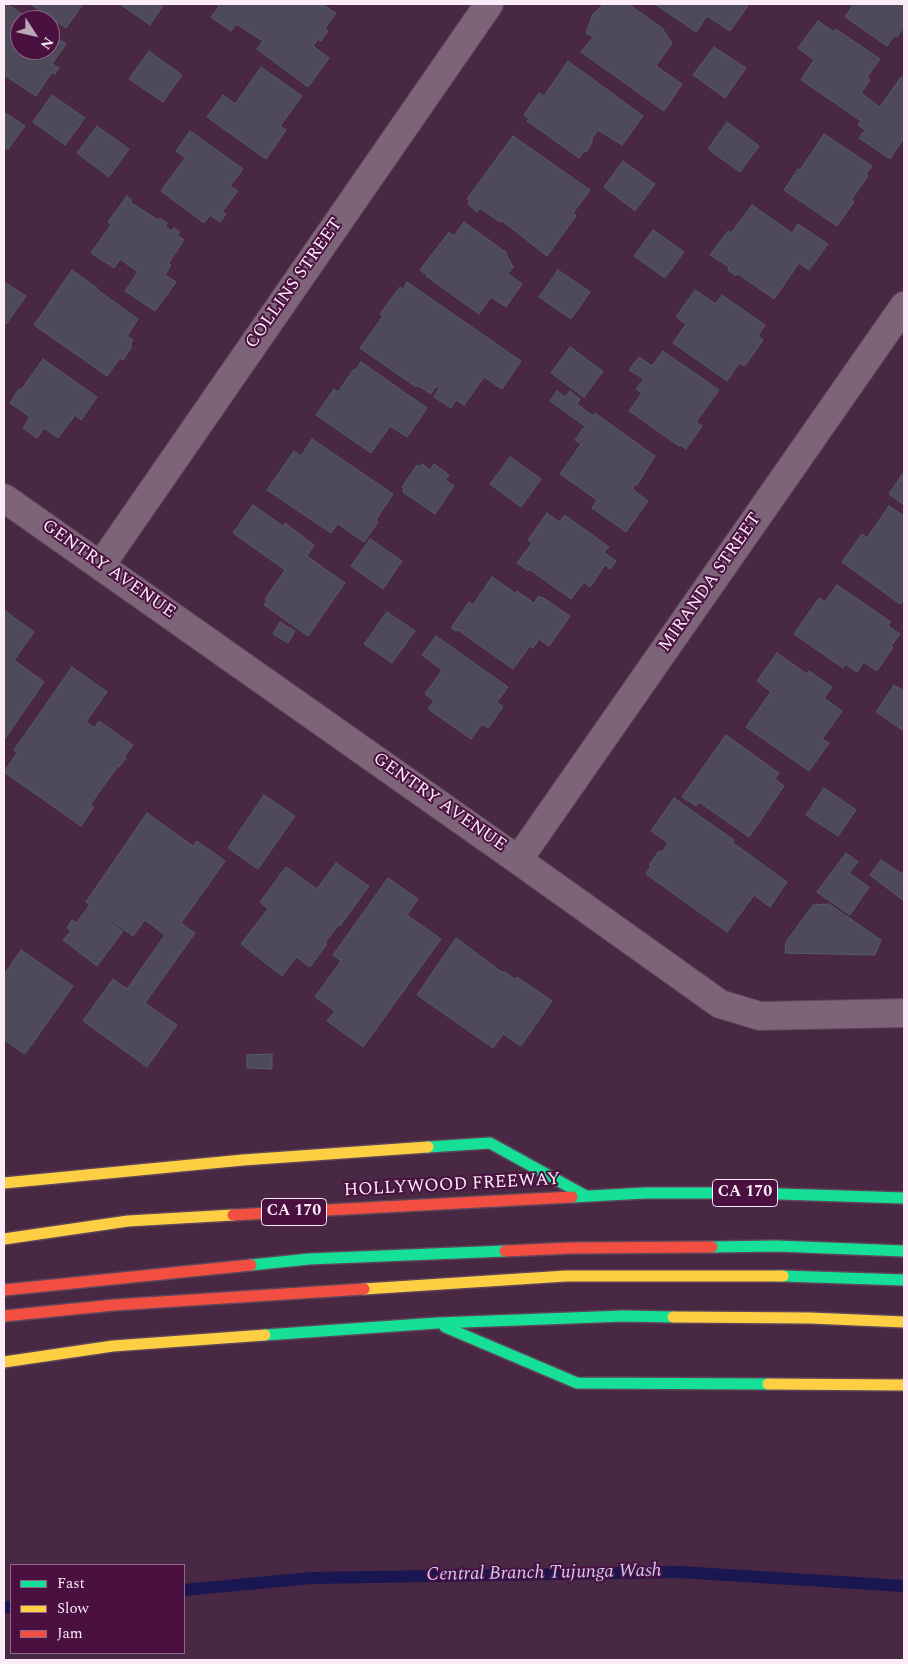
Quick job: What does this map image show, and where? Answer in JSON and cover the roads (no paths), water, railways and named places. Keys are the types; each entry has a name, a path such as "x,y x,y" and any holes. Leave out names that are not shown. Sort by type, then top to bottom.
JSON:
{"highway":[{"path":"4,1183 243,1160 490,1143 586,1196"},
{"name":"HOLLYWOOD FREEWAY","path":"4,1239 128,1221 586,1196 749,1193 904,1198"},
{"path":"4,1290 319,1259 571,1248 776,1246 904,1250"},
{"path":"4,1316 124,1304 566,1276 796,1276 904,1280"},
{"path":"4,1362 113,1346 437,1323 624,1316 810,1318 904,1322"},
{"path":"437,1323 577,1383 904,1385"}],"street":[{"name":"COLLINS STREET","path":"101,565 489,4"},
{"name":"MIRANDA STREET","path":"518,860 904,306"},
{"name":"GENTRY AVENUE","path":"4,498 720,1004 760,1016 904,1013"}],"waterway":[{"name":"Central Branch Tujunga Wash","path":"185,1590 311,1578 679,1572 904,1586"},
{"name":"Central Branch Tujunga Wash","path":"4,1608 10,1607"}]}
